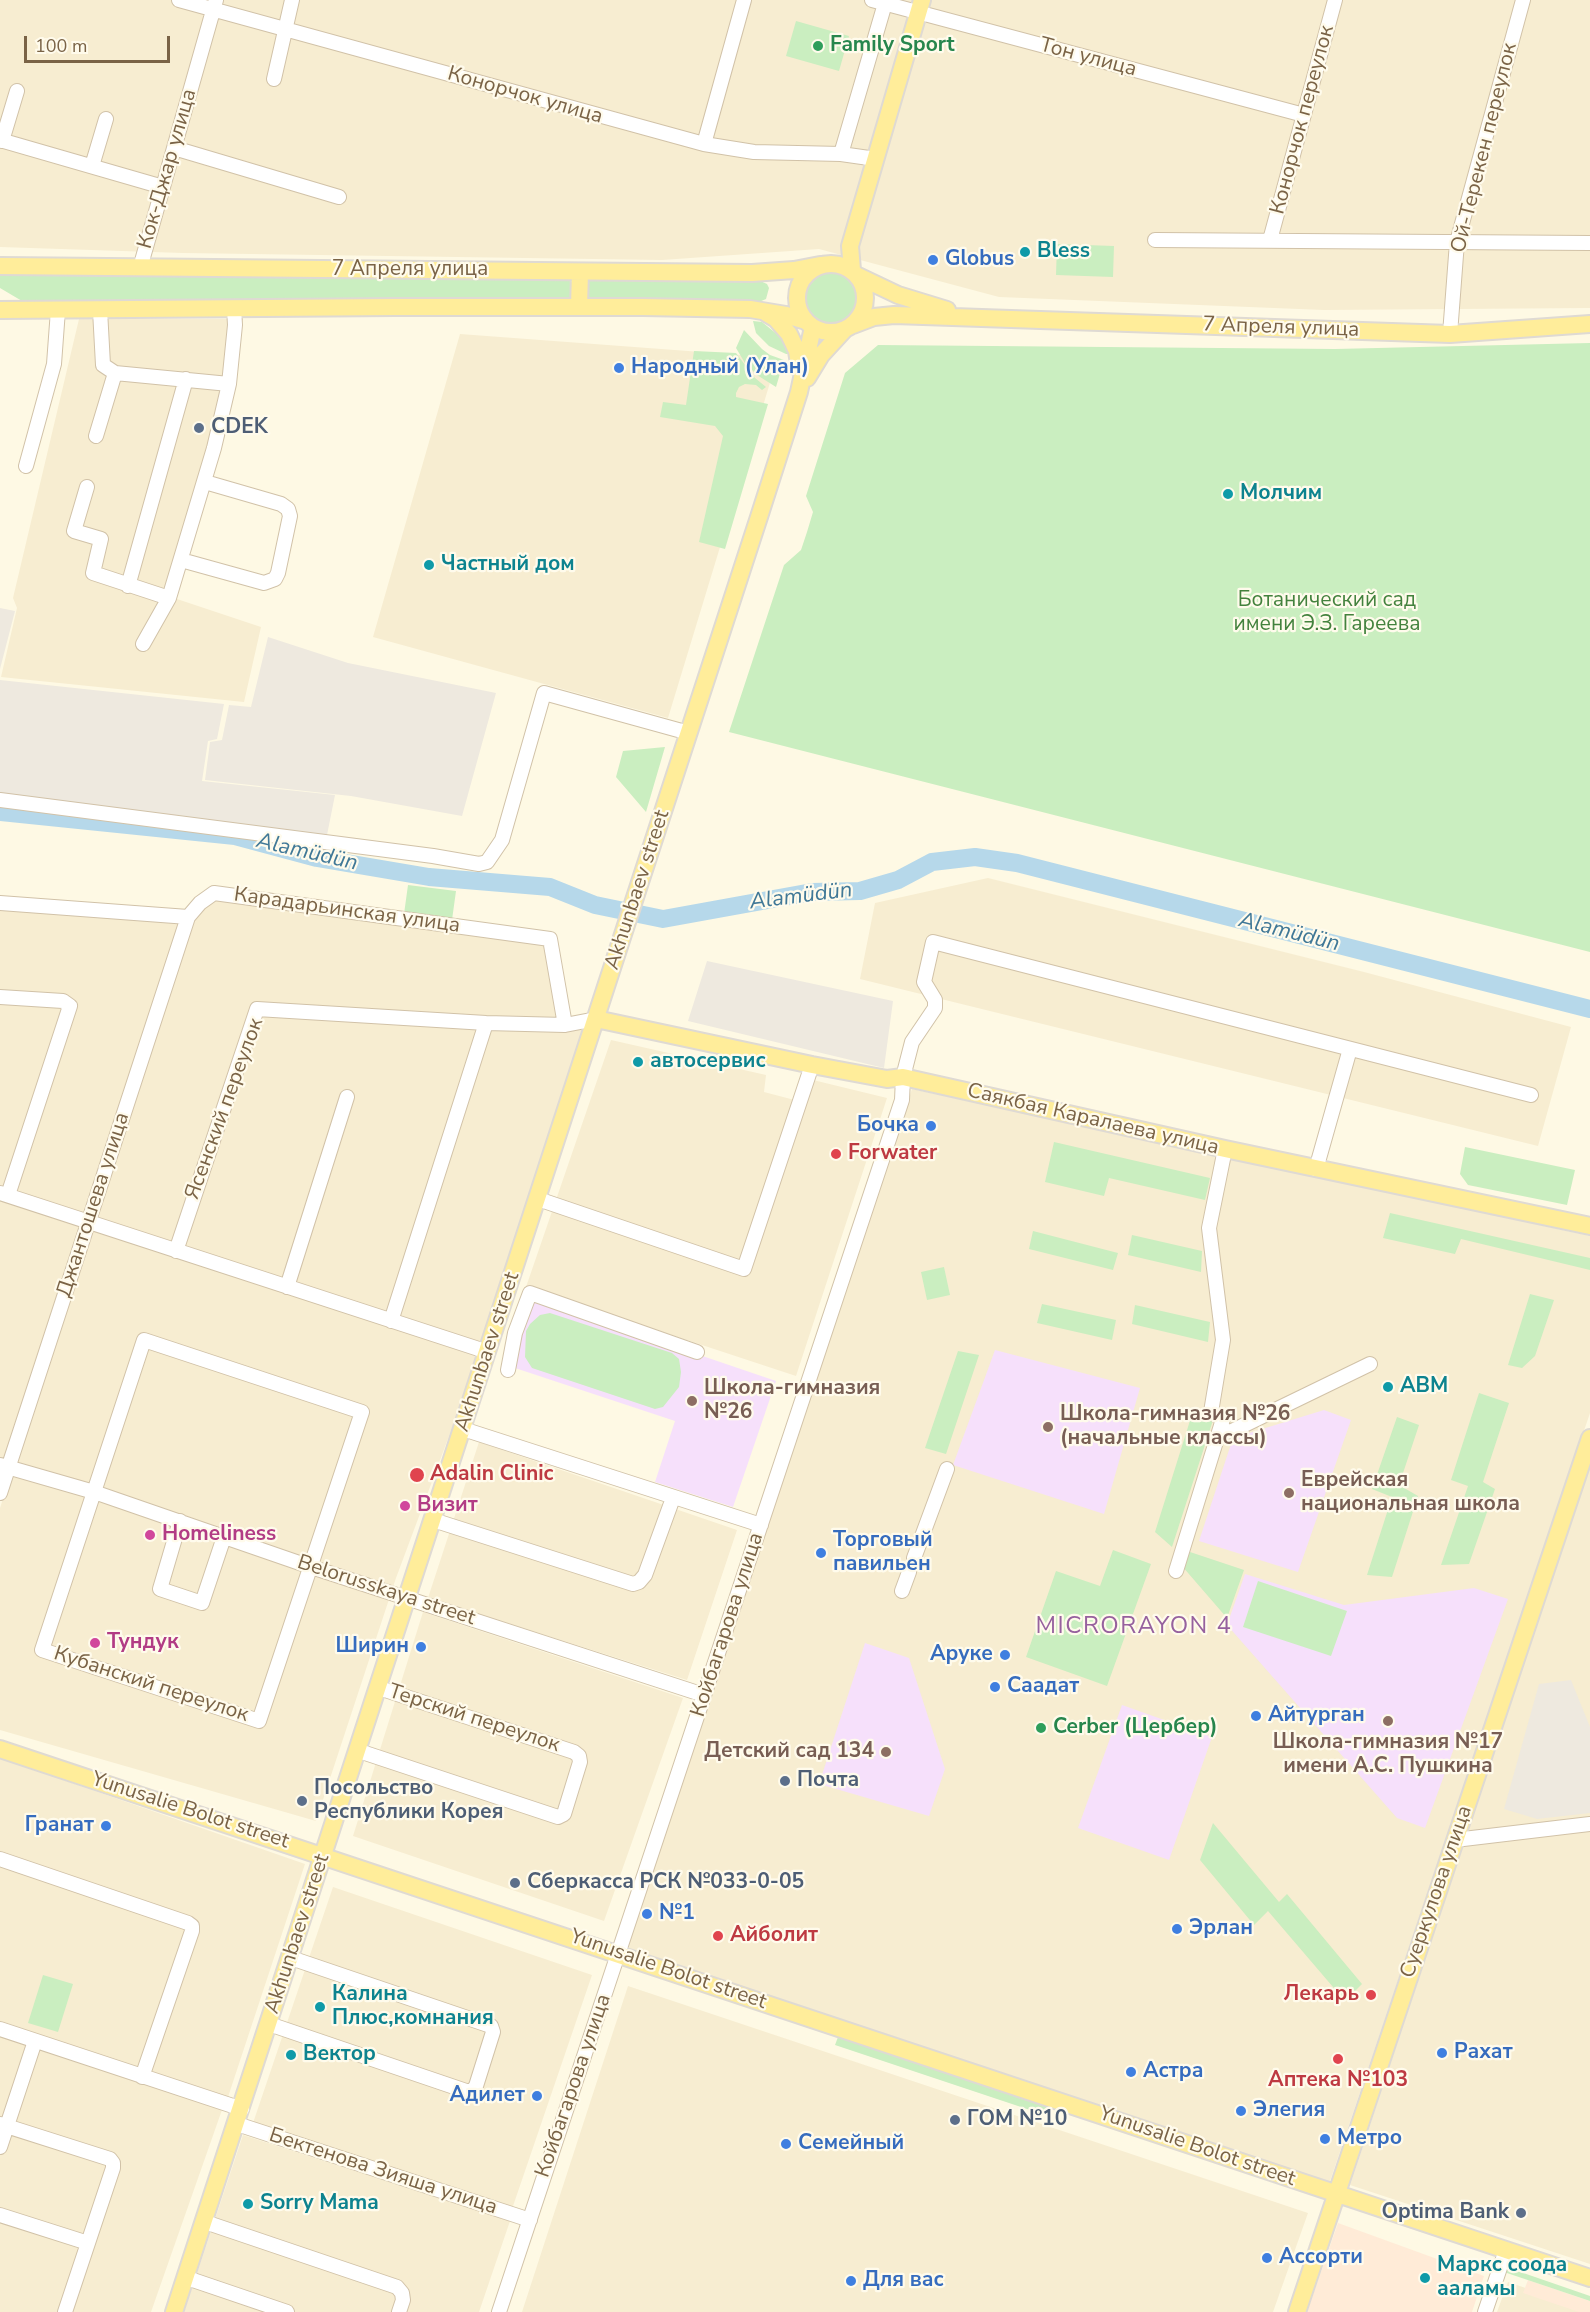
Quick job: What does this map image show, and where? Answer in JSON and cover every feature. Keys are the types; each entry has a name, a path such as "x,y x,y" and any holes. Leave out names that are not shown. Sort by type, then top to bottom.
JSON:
{"main road":[{"path":"799,392 821,355 859,317 865,298 864,289 855,273 850,246 920,6"},
{"path":"848,327 823,331 809,324 797,304 799,285 804,276 823,265 845,246 854,233"},
{"path":"823,265 838,264 855,273"},
{"name":"7 Апреля улица","path":"0,266 752,273 823,265"},
{"path":"579,307 580,272"},
{"name":"7 Апреля улица","path":"855,273 898,296 971,316 997,320 1450,334 1590,324"},
{"name":"7 Апреля улица","path":"0,310 579,307 760,310 786,315 809,324"},
{"path":"760,310 776,319 789,334 800,363 799,392"},
{"name":"7 Апреля улица","path":"848,327 874,317 894,315 971,316"},
{"path":"799,392 809,324"},
{"name":"Akhunbaev street","path":"174,2312 621,945 799,392"},
{"name":"Саякбая Каралаева улица","path":"596,1019 812,1065 887,1079 903,1077 1316,1169 1590,1226"},
{"name":"Суеркулова улица","path":"1297,2312 1590,1438"},
{"name":"Yunusalie Bolot street","path":"0,1749 619,1953 1590,2278"}],"street":[{"name":"Конорчок улица","path":"179,0 215,5 284,29 704,144 754,152 841,154 876,159"},
{"path":"274,79 292,0"},
{"path":"704,144 744,0"},
{"name":"Конорчок переулок","path":"1270,240 1335,0"},
{"name":"Ой-Терекен переулок","path":"1450,334 1457,242 1524,0"},
{"path":"841,154 881,1"},
{"name":"Тон улица","path":"881,1 920,6 1304,115"},
{"name":"Кок-Джар улица","path":"140,268 215,5"},
{"path":"17,91 1,140 163,186"},
{"path":"92,166 106,119"},
{"path":"174,148 339,197"},
{"path":"1155,240 1590,243"},
{"path":"143,644 169,598 205,482 230,384 236,325 234,308"},
{"path":"26,466 54,364 58,310"},
{"path":"100,310 103,365 115,373 230,384"},
{"path":"96,436 115,373"},
{"path":"128,586 186,379"},
{"path":"181,560 264,583 272,582 278,573 290,516 288,509 281,504 205,482"},
{"path":"87,487 74,531 101,539 93,573 169,598"},
{"path":"0,800 433,856 479,864 487,862 502,840 544,693 689,733"},
{"name":"Карадарьинская улица","path":"188,917 200,903 214,893 550,939 565,1025"},
{"path":"0,903 188,917"},
{"name":"Джантошева улица","path":"0,1492 4,1466 89,1222 188,917"},
{"name":"Койбагарова улица","path":"499,2312 902,1100 903,1077 912,1042 935,1008 935,1000 924,982 933,942 1350,1048"},
{"path":"0,997 63,1001 70,1006 4,1194 488,1353"},
{"name":"Ясенский переулок","path":"176,1251 257,1009 486,1023 565,1025"},
{"path":"565,1025 596,1019"},
{"path":"391,1321 486,1023"},
{"path":"1316,1169 1350,1048 1531,1095"},
{"path":"538,1199 744,1269 812,1065"},
{"path":"287,1287 347,1097"},
{"path":"1176,1571 1223,1419 1211,1413 1222,1340 1209,1228 1225,1149"},
{"path":"508,1370 515,1333 530,1293 698,1352"},
{"name":"Кубанский переулок","path":"144,1340 362,1412 311,1567 259,1721 42,1650 144,1340"},
{"path":"1219,1433 1232,1431 1370,1364"},
{"path":"463,1429 760,1525"},
{"name":"Belorusskaya street","path":"4,1466 94,1492 311,1567 704,1695"},
{"path":"914,1558 947,1469"},
{"path":"433,1520 633,1584 639,1582 645,1575 673,1498"},
{"path":"180,1521 160,1589 202,1603 224,1537"},
{"path":"902,1591 909,1572"},
{"name":"Терский переулок","path":"358,1751 558,1817 564,1814 580,1762 579,1756 574,1752 379,1688"},
{"path":"1455,1840 1590,1824"},
{"path":"0,1859 192,1926 142,2077"},
{"path":"269,2024 466,2091 472,2091 476,2086 493,2032 491,2026 291,1958"},
{"name":"Бектенова Зияша улица","path":"0,2029 142,2077 239,2116 530,2220"},
{"path":"0,2147 3,2125 35,2041"},
{"path":"3,2125 110,2159 113,2163 65,2312"},
{"path":"0,2215 88,2243"},
{"path":"205,2222 397,2287 402,2293 403,2300 399,2312"},
{"path":"1485,2312 1506,2250"},
{"path":"186,2278 287,2312"}],"shaded area":[{"path":"0,0 1590,0 1590,308 1324,310 999,297 819,249 662,260 183,253 0,247"},
{"path":"79,319 243,319 174,598 261,627 244,702 1,677 17,608 13,598"},
{"path":"460,334 755,356 776,363 668,718 373,637"},
{"path":"0,608 15,611 0,669"},
{"path":"268,637 348,663 496,693 462,816 351,796 205,780 210,742 222,740 229,705 251,707"},
{"path":"0,680 224,704 217,739 208,741 202,781 335,795 327,835 0,793"},
{"path":"988,878 1364,972 1571,1027 1538,1146 860,979 875,903"},
{"path":"216,898 548,941 557,1027 587,1025 482,1346 94,1220 192,919 204,903"},
{"path":"0,908 183,921 87,1218 0,1190"},
{"path":"707,961 893,1001 884,1068 688,1021"},
{"path":"611,1040 766,1075 764,1092 806,1103 813,1080 887,1098 796,1376 526,1287"},
{"name":"MICRORAYON 4","path":"912,1089 1590,1236 1590,1413 1329,2184 626,1949"},
{"path":"0,1196 85,1224 0,1475"},
{"path":"91,1225 480,1353 396,1578 316,1821 0,1730 0,1508"},
{"name":"Школа-гимназия №26","path":"532,1298 776,1381 733,1507 655,1482 675,1421 509,1366"},
{"name":"Школа-гимназия №26 (начальные классы)","path":"995,1350 1140,1388 1104,1514 953,1465"},
{"path":"1324,1410 1351,1420 1298,1572 1199,1541 1233,1438"},
{"path":"479,1442 737,1530 687,1680 428,1598"},
{"path":"1590,1465 1590,2264 1350,2185"},
{"name":"Школа-гимназия №17 имени А.С. Пушкина","path":"1245,1574 1344,1605 1474,1588 1508,1599 1425,1828 1397,1818 1227,1625"},
{"path":"423,1612 683,1698 604,1921 353,1836"},
{"path":"865,1643 909,1658 945,1769 929,1816 819,1784"},
{"path":"1571,1680 1590,1727 1590,1813 1537,1819 1504,1809 1539,1684"},
{"path":"1122,1705 1212,1737 1169,1860 1078,1828"},
{"path":"0,1758 305,1864 228,2097 0,2025"},
{"path":"333,1887 592,1975 512,2209 253,2123"},
{"path":"628,1986 1308,2213 1273,2312 522,2312"},
{"path":"0,2032 223,2107 151,2312 0,2312"},
{"path":"243,2135 510,2221 479,2312 184,2312"},
{"path":"1338,2223 1484,2276 1472,2312 1307,2312"},
{"path":"1528,2280 1590,2301 1590,2312 1579,2312 1523,2293"},
{"path":"1508,2282 1590,2310 1590,2312 1497,2312"}],"green space":[{"name":"Family Sport","path":"796,21 849,36 839,71 786,56"},
{"path":"1057,244 1114,246 1113,277 1056,275"},
{"path":"831,272 841,274 849,280 855,288 857,298 855,308 849,316 841,322 831,324 821,322 813,316 807,308 805,298 807,288 813,280 821,274"},
{"path":"0,273 562,279 573,282 573,297 565,299 122,303 22,301 0,288"},
{"path":"597,278 758,280 767,284 769,288 766,299 759,302 589,297 585,293 585,286 590,280"},
{"path":"753,321 762,322 783,339 793,354 786,354 769,346 756,333"},
{"path":"744,330 770,355 784,360 776,387 757,375 745,363 736,348"},
{"name":"Ботанический сад имени Э.З. Гареева","path":"1590,343 1590,952 729,732 784,565 801,550 807,532 813,512 806,496 845,373 878,345 1335,349"},
{"path":"694,351 736,353 755,378 766,387 762,390 756,385 745,384 739,387 736,393 736,397 768,404 725,549 699,542 723,436 715,426 660,417 663,402 686,405"},
{"path":"665,747 646,812 616,777 623,751"},
{"path":"408,885 456,891 452,920 404,914"},
{"path":"1054,1142 1210,1178 1205,1200 1109,1178 1104,1196 1045,1182"},
{"path":"1465,1147 1575,1170 1567,1205 1468,1185 1460,1174"},
{"path":"1390,1213 1590,1258 1590,1270 1461,1239 1455,1254 1383,1238"},
{"path":"1033,1231 1118,1253 1113,1270 1029,1249"},
{"path":"1132,1235 1202,1251 1201,1272 1128,1255"},
{"path":"944,1267 950,1295 927,1300 921,1272"},
{"path":"1530,1294 1554,1300 1535,1356 1522,1368 1508,1365"},
{"path":"1042,1304 1116,1320 1112,1340 1037,1323"},
{"path":"1135,1305 1210,1322 1208,1342 1132,1324"},
{"path":"550,1313 672,1353 679,1359 681,1372 679,1387 663,1407 655,1409 532,1368 525,1357 526,1331 540,1315"},
{"path":"958,1351 979,1355 946,1454 925,1448"},
{"path":"1479,1393 1509,1403 1483,1482 1495,1489 1469,1564 1441,1565 1468,1486 1451,1480"},
{"path":"1193,1411 1214,1417 1172,1547 1155,1532"},
{"path":"1397,1417 1419,1425 1399,1485 1418,1496 1392,1577 1367,1575 1392,1497 1372,1489"},
{"path":"1113,1550 1151,1564 1107,1686 1026,1657 1056,1571 1100,1586"},
{"path":"1187,1551 1244,1570 1227,1618 1182,1566"},
{"path":"1258,1581 1347,1611 1331,1656 1243,1627"},
{"path":"1213,1823 1279,1902 1287,1894 1362,1984 1345,2001 1268,1911 1254,1925 1200,1860"},
{"path":"43,1975 73,1984 58,2032 28,2023"},
{"path":"838,2037 1050,2108 1048,2116 835,2045"},
{"path":"1506,2267 1590,2296 1590,2301 1504,2272"}],"waterway":[{"name":"Alamüdün","path":"0,812 235,836 317,858 429,877 550,887 595,905 663,919 812,892 860,891 898,880 932,862 975,857 1017,863 1590,1009"}],"place":[{"name":"Family Sport","path":"818,46"},
{"name":"Bless","path":"1025,252"},
{"name":"Globus","path":"933,260"},
{"name":"Народный (Улан)","path":"619,368"},
{"name":"CDEK","path":"199,428"},
{"name":"Молчим","path":"1228,494"},
{"name":"Частный дом","path":"429,565"},
{"name":"автосервис","path":"638,1062"},
{"name":"Бочка","path":"931,1126"},
{"name":"Forwater","path":"836,1154"},
{"name":"ABM","path":"1388,1387"},
{"name":"Школа-гимназия №26","path":"692,1401"},
{"name":"Школа-гимназия №26 (начальные классы)","path":"1048,1427"},
{"name":"Adalin Clinic","path":"417,1475"},
{"name":"Еврейская национальная школа","path":"1289,1493"},
{"name":"Визит","path":"405,1506"},
{"name":"Homeliness","path":"150,1535"},
{"name":"Торговый павильен","path":"821,1553"},
{"name":"Тундук","path":"95,1643"},
{"name":"Ширин","path":"421,1647"},
{"name":"Аруке","path":"1005,1655"},
{"name":"Саадат","path":"995,1687"},
{"name":"Айтурган","path":"1256,1716"},
{"name":"Школа-гимназия №17 имени А.С. Пушкина","path":"1388,1721"},
{"name":"Cerber (Цербер)","path":"1041,1728"},
{"name":"Детский сад 134","path":"886,1752"},
{"name":"Почта","path":"785,1781"},
{"name":"Посольство Республики Корея","path":"302,1801"},
{"name":"Гранат","path":"106,1826"},
{"name":"Сберкасса РСК №033-0-05","path":"515,1883"},
{"name":"№1","path":"647,1914"},
{"name":"Эрлан","path":"1177,1929"},
{"name":"Айболит","path":"718,1936"},
{"name":"Лекарь","path":"1371,1995"},
{"name":"Калина Плюс,комнания","path":"320,2007"},
{"name":"Рахат","path":"1442,2053"},
{"name":"Вектор","path":"291,2055"},
{"name":"Аптека №103","path":"1338,2059"},
{"name":"Астра","path":"1131,2072"},
{"name":"Адилет","path":"537,2096"},
{"name":"Элегия","path":"1241,2111"},
{"name":"ГОМ №10","path":"955,2120"},
{"name":"Метро","path":"1325,2139"},
{"name":"Семейный","path":"786,2144"},
{"name":"Sorry Mama","path":"248,2204"},
{"name":"Optima Bank","path":"1521,2213"},
{"name":"Ассорти","path":"1267,2258"},
{"name":"Маркс соода ааламы","path":"1425,2278"},
{"name":"Для вас","path":"851,2281"}],"district":[{"name":"MICRORAYON 4","path":"1134,1627"}]}
